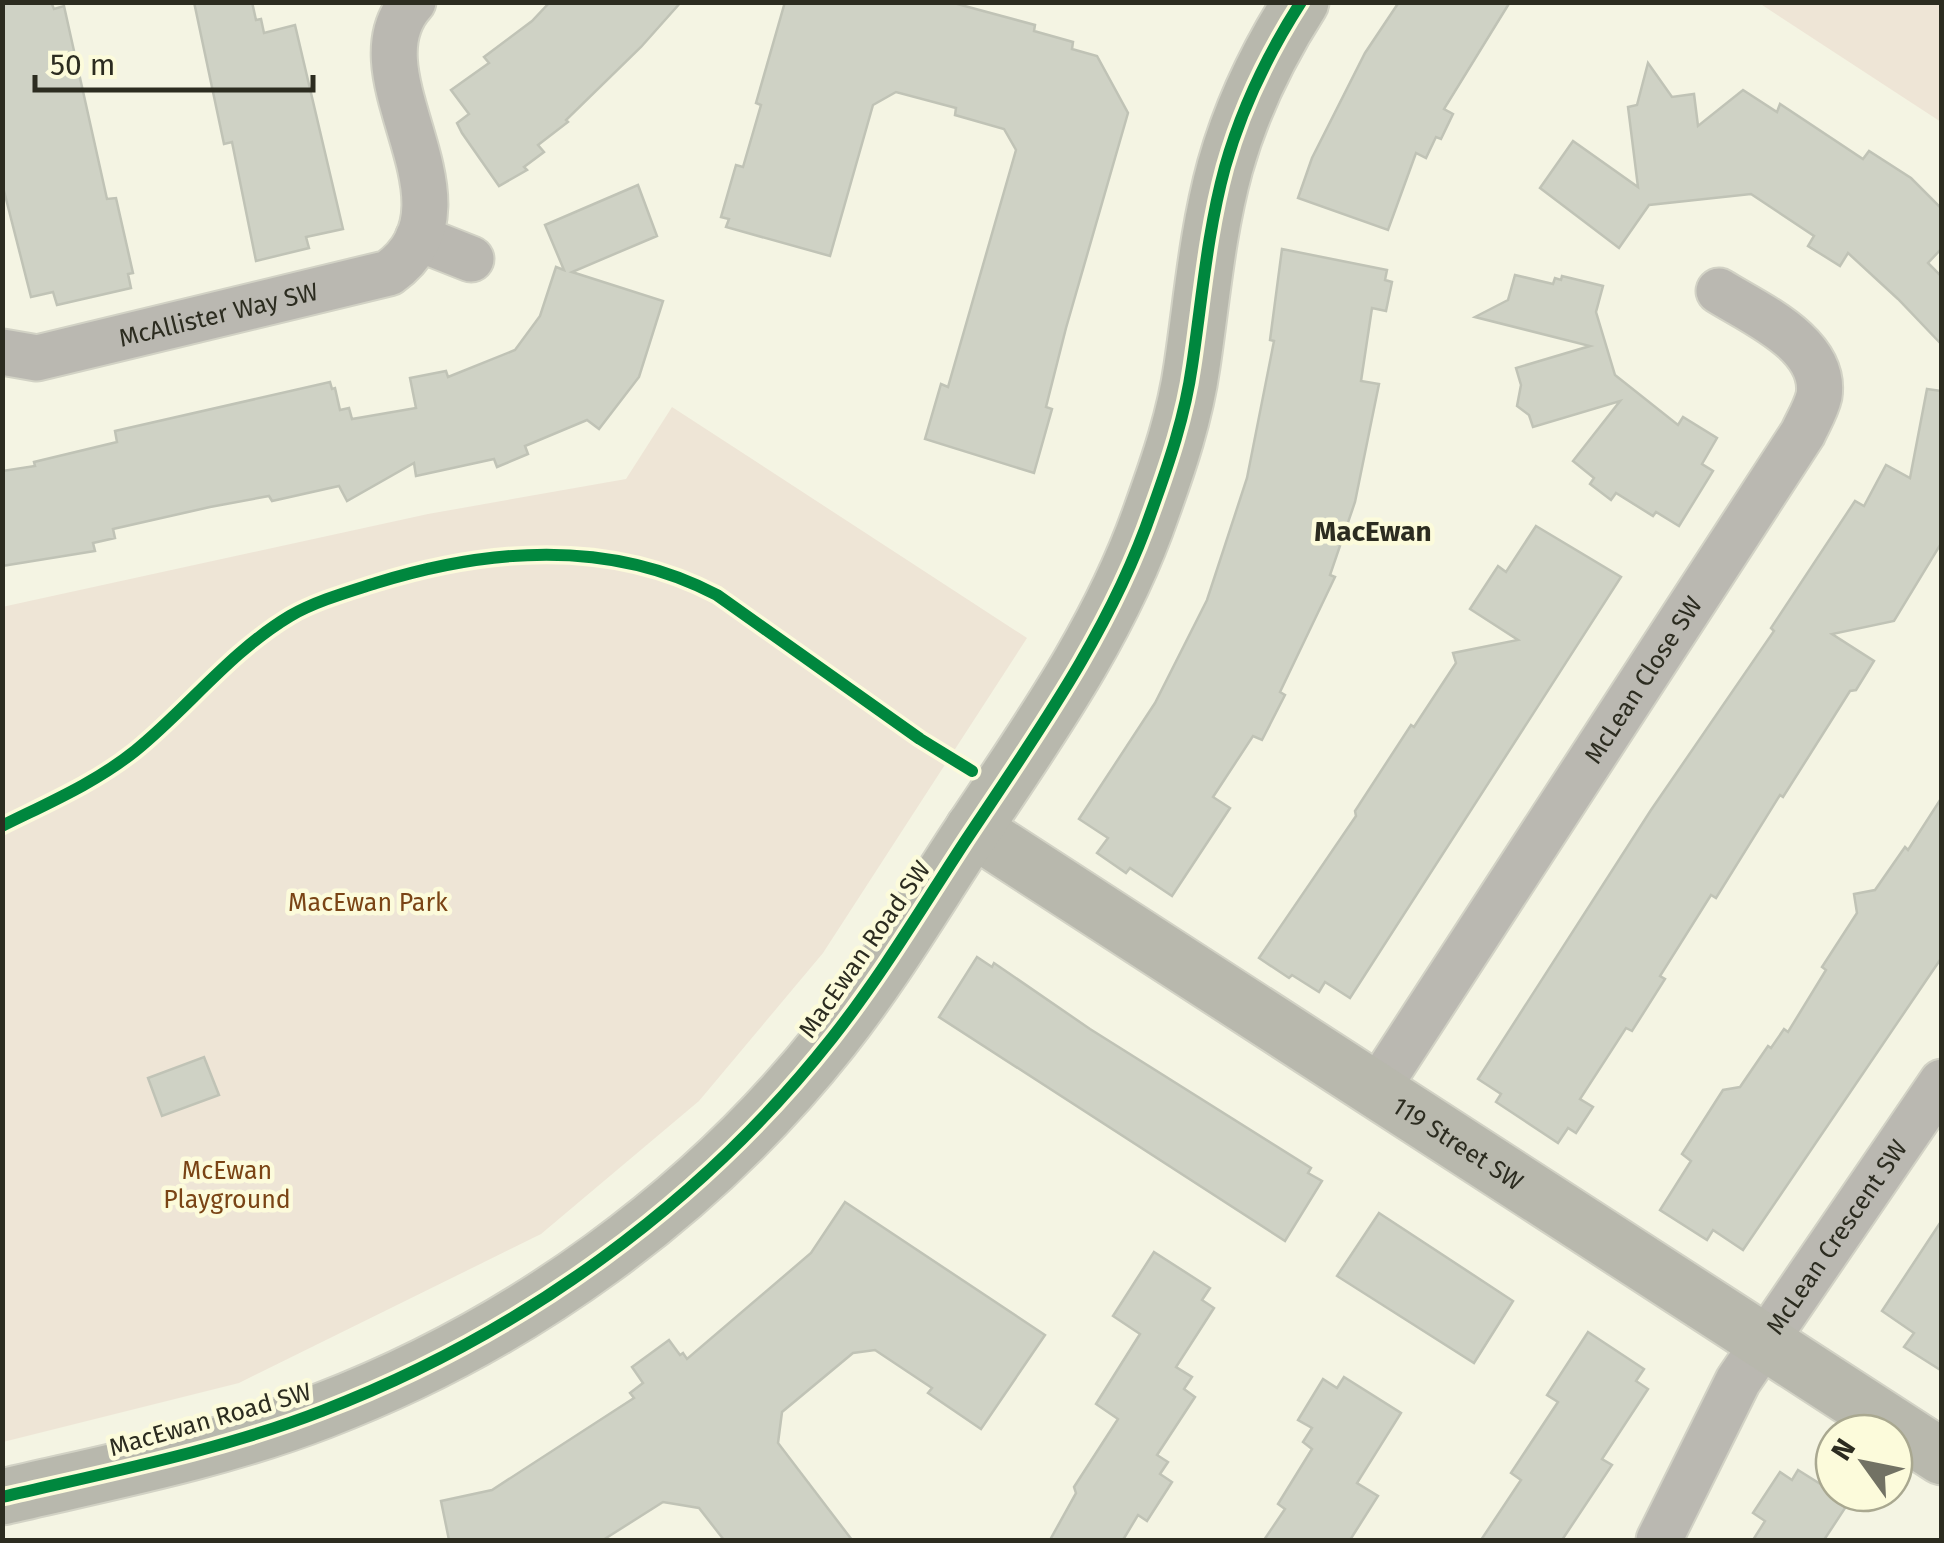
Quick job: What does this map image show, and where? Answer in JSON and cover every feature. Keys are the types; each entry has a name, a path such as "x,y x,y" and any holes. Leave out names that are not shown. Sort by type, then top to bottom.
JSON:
{"street":[{"path":"413,2 399,24 393,54 426,202 418,238 471,259"},
{"name":"MacEwan Road SW","path":"2,1497 188,1453 325,1410 454,1350 578,1276 678,1197 798,1079 862,998 1084,658 1134,558 1183,414 1204,261 1226,162 1261,74 1301,2"},
{"name":"McAllister Way SW","path":"2,352 37,358 389,273 402,263 418,238"},
{"name":"McLean Close SW","path":"1377,1089 1803,434 1813,412 1819,395 1818,378 1803,349 1720,291"},
{"name":"119 Street SW","path":"973,829 1942,1457"},
{"name":"McLean Crescent SW","path":"1659,1540 1722,1411 1763,1342 1942,1082"}],"green space":[{"path":"1759,3 1941,3 1941,122"},
{"name":"MacEwan Park","path":"672,407 1027,638 823,953 699,1101 541,1234 239,1383 3,1442 2,607 428,514 626,479"}],"building":[{"path":"2,2 51,2 54,9 64,6 107,199 116,198 133,273 128,274 131,288 57,305 53,292 31,297 2,183"},
{"path":"194,2 252,2 264,33 295,25 343,229 306,237 309,248 256,261 232,142 224,144"},
{"path":"550,2 681,2 568,122 538,145 544,152 524,167 527,170 499,186 457,123 469,114 451,90 489,63 484,57 532,21"},
{"path":"785,2 950,2 1035,25 1034,31 1073,42 1072,49 1097,56 1128,113 1066,328 1046,407 1052,409 1034,473 925,439 941,384 948,387 1016,150 1004,129 955,115 956,108 896,92 873,105 830,256 726,227 729,219 721,217 736,165 743,167 761,105 756,103"},
{"path":"1399,2 1510,2 1444,109 1453,114 1441,139 1436,137 1426,158 1416,153 1388,230 1298,198 1312,158 1365,53"},
{"path":"1648,63 1672,97 1694,94 1698,126 1743,90 1777,112 1780,104 1863,159 1869,151 1911,178 1942,209 1942,248 1928,263 1942,277 1942,345 1848,253 1840,266 1808,246 1814,236 1751,194 1649,205 1619,248 1540,188 1573,141 1638,187 1628,107 1637,105"},
{"path":"638,185 657,236 572,272 663,301 639,377 599,429 587,420 525,446 528,454 497,467 494,459 416,476 414,463 347,501 339,486 272,501 269,496 210,507 113,529 115,538 93,543 95,551 2,566 2,471 35,466 34,462 117,442 115,431 330,382 340,410 349,408 352,419 416,408 410,378 446,371 448,377 515,350 540,316 556,267 564,270 545,225"},
{"path":"1282,249 1387,270 1385,280 1392,282 1386,311 1372,308 1361,381 1379,384 1355,502 1330,575 1335,577 1280,692 1285,695 1262,740 1253,736 1213,797 1230,808 1172,896 1130,868 1126,873 1097,853 1108,838 1079,819 1155,703 1207,600 1247,478 1274,341 1270,340"},
{"path":"1515,275 1553,284 1555,278 1561,280 1562,276 1603,286 1596,312 1615,375 1678,425 1683,417 1717,438 1702,464 1713,471 1679,526 1656,512 1653,516 1616,493 1611,500 1590,484 1594,478 1573,461 1620,401 1533,427 1529,415 1517,406 1521,385 1516,368 1590,346 1475,317 1508,300"},
{"path":"1927,389 1942,391 1942,542 1894,621 1832,634 1874,661 1856,690 1850,691 1783,797 1780,795 1716,898 1711,895 1660,976 1665,979 1632,1031 1626,1028 1580,1099 1593,1107 1576,1133 1568,1128 1558,1143 1496,1102 1501,1094 1478,1079 1651,810 1774,631 1771,628 1855,501 1864,506 1886,465 1910,478"},
{"path":"1536,526 1621,577 1350,998 1325,982 1319,992 1292,975 1289,978 1259,958 1456,663 1453,653 1518,640 1470,609 1498,566 1506,572"},
{"path":"1942,797 1942,957 1743,1250 1713,1230 1707,1240 1660,1210 1691,1161 1682,1154 1723,1090 1740,1087 1768,1046 1771,1048 1784,1029 1788,1032 1826,970 1822,967 1857,913 1854,894 1875,890 1905,847 1908,850"},
{"path":"977,957 992,967 994,963 1090,1029 1311,1168 1308,1173 1322,1181 1285,1241 939,1017"},
{"path":"204,1057 219,1095 162,1116 148,1078"},
{"path":"845,1202 1045,1335 981,1429 928,1393 932,1388 875,1350 853,1353 782,1412 778,1443 852,1540 724,1540 699,1508 663,1502 603,1540 449,1540 441,1501 492,1490 634,1398 630,1393 643,1383 632,1367 669,1340 687,1359 811,1253"},
{"path":"1379,1213 1513,1301 1474,1363 1337,1276"},
{"path":"1942,1220 1942,1371 1904,1347 1914,1333 1882,1311"},
{"path":"1154,1252 1210,1288 1202,1300 1214,1308 1176,1367 1192,1377 1184,1389 1195,1397 1157,1455 1168,1462 1160,1474 1172,1482 1147,1521 1138,1515 1123,1540 1050,1540 1076,1493 1074,1487 1118,1419 1096,1404 1140,1334 1113,1316"},
{"path":"1588,1332 1644,1369 1636,1381 1648,1389 1602,1459 1612,1465 1562,1540 1481,1540 1521,1480 1511,1473 1558,1402 1547,1395"},
{"path":"1344,1377 1401,1413 1357,1483 1378,1496 1350,1540 1264,1540 1285,1509 1278,1504 1312,1449 1303,1442 1312,1428 1298,1420 1323,1379 1337,1388"},
{"path":"1798,1470 1814,1480 1814,1513 1842,1513 1824,1540 1753,1540 1765,1521 1753,1513 1780,1472 1792,1480"}],"cycle path":[{"path":"2,1497 244,1438 322,1411 467,1344 536,1303 665,1209 781,1099 850,1015 884,966 1044,723 1115,598 1152,510 1181,421 1225,167 1257,82 1301,2"},
{"path":"2,826 71,792 120,762 248,646 290,616 376,583 505,556 548,554 634,564 717,595 920,739 972,771"}],"district":[{"name":"MacEwan","path":"1373,531"}],"park label":[{"name":"McEwan Playground","path":"227,1184"}]}
